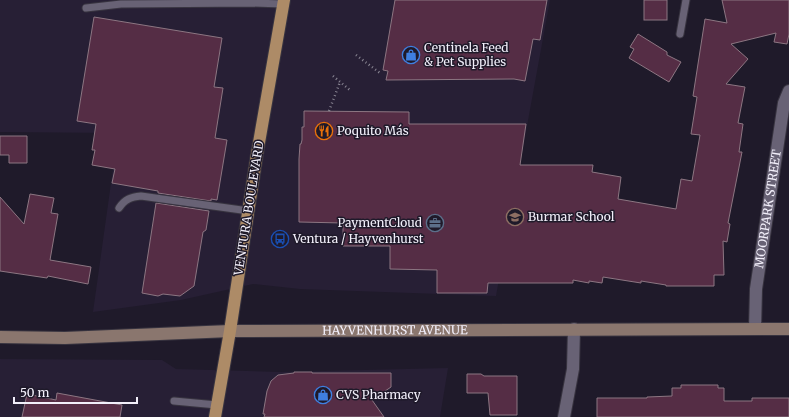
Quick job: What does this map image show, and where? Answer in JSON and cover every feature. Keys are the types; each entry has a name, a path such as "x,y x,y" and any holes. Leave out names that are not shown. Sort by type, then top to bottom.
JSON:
{"main road":[{"name":"VENTURA BOULEVARD","path":"216,411 283,2"},
{"name":"HAYVENHURST AVENUE","path":"0,337 65,338 230,331 789,329"}],"street":[{"name":"MOORPARK STREET","path":"755,329 756,288 784,103 789,91"},
{"path":"564,417 573,369 574,329"}],"lane":[{"path":"680,34 686,0"},
{"path":"86,8 121,4 283,2"},
{"path":"119,208 122,202 130,197 141,196 249,211"},
{"path":"174,401 216,411"}],"path":[{"path":"356,55 380,73"},
{"path":"333,76 351,91"},
{"path":"329,111 340,82"}],"shaded area":[{"path":"0,0 550,0 496,296 300,289 253,284 181,300 93,312 118,133 0,132"},
{"path":"0,359 162,360 176,369 280,372 448,368 440,417 0,417"}],"building":[{"path":"395,0 547,0 540,40 533,39 525,81 514,79 386,80 388,71 383,70"},
{"path":"644,0 667,0 667,20 644,20"},
{"path":"722,0 789,0 789,34 787,44 774,42 776,33 731,44 748,59 726,84 745,87 738,123 743,124 739,152 742,152 728,223 730,224 727,242 723,241 724,275 714,275 714,286 666,286 641,281 641,283 603,277 602,283 589,281 589,283 573,280 573,283 488,283 487,293 437,293 437,270 390,269 390,246 343,246 343,223 299,222 299,159 300,144 302,140 302,127 304,127 304,111 409,112 409,124 526,124 520,165 593,165 592,172 621,177 618,199 676,209 681,179 692,181 700,135 691,134 697,97 693,96 705,19 727,23"},
{"path":"94,17 222,38 214,87 223,88 215,138 227,140 217,200 211,199 211,201 158,193 158,191 112,183 115,169 92,165 95,150 92,150 96,124 77,121"},
{"path":"638,34 667,52 667,55 681,62 669,82 629,58 634,49 630,47"},
{"path":"0,136 27,136 27,163 9,163 9,155 0,155"},
{"path":"30,194 54,198 51,213 58,214 50,260 91,267 88,284 48,276 47,278 0,271 0,197 24,224"},
{"path":"156,203 209,211 206,230 203,232 194,286 180,296 163,294 158,296 142,293"},
{"name":"CVS Pharmacy","path":"294,372 391,373 391,387 372,400 384,417 264,417 265,414 263,414 267,391 271,381 278,375"},
{"path":"467,374 481,374 484,376 517,376 517,415 490,415 488,393 467,393"},
{"path":"681,385 718,385 718,388 724,388 724,401 752,401 752,398 789,398 789,417 597,417 597,398 647,398 672,396 672,388 681,388"},
{"path":"57,393 122,405 120,417 22,417 27,394 56,400"}],"place":[{"name":"Centinela Feed & Pet Supplies","path":"411,55"},
{"name":"Poquito Más","path":"324,131"},
{"name":"Burmar School","path":"515,217"},
{"name":"PaymentCloud","path":"435,223"},
{"name":"Ventura / Hayvenhurst","path":"280,239"},
{"name":"CVS Pharmacy","path":"323,395"}]}
